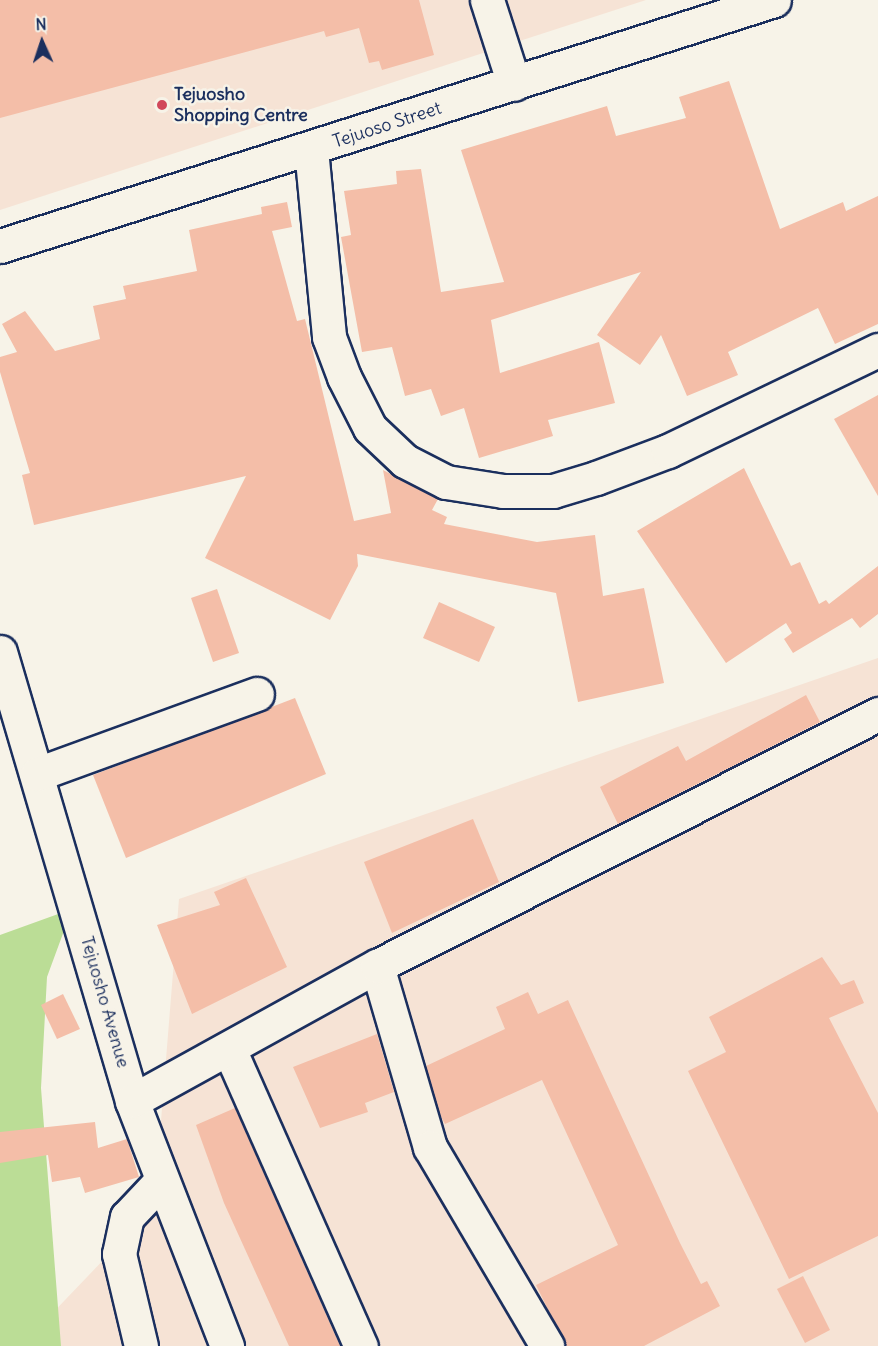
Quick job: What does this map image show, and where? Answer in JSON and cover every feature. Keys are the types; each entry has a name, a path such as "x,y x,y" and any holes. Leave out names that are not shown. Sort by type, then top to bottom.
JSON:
{"street":[{"path":"487,0 514,84"},
{"name":"Tejuoso Street","path":"0,246 774,0"},
{"path":"311,149 329,337 344,377 370,429 405,461 446,482 553,491 596,478 668,451 878,350"},
{"name":"Tejuosho Avenue","path":"0,652 132,1101 160,1182 227,1346"},
{"path":"37,774 257,694"},
{"path":"132,1101 230,1051 377,966 878,714"},
{"path":"377,966 430,1147 547,1346"},
{"path":"230,1051 361,1346"},
{"path":"141,1346 119,1254 127,1217 160,1182"}],"shaded area":[{"name":"Tejuosho Shopping Centre","path":"0,0 646,0 0,210"},
{"path":"878,658 878,1346 21,1346 154,1207 179,899"}],"green space":[{"path":"72,909 47,977 41,1088 61,1346 0,1346 0,935"}],"building":[{"path":"0,0 419,0 434,55 382,70 379,61 369,63 359,28 326,37 324,31 0,118"},
{"path":"729,81 780,229 843,202 846,211 878,196 878,324 835,344 818,308 728,352 738,375 687,396 661,335 640,365 597,335 641,272 491,320 500,373 599,342 615,403 548,420 553,436 479,458 464,408 441,416 431,389 405,396 392,347 362,352 341,237 351,235 344,191 397,184 396,171 421,169 441,292 504,282 461,150 607,106 616,136 686,118 679,97"},
{"path":"287,202 292,227 272,231 297,321 305,319 354,521 391,513 383,470 438,499 432,510 447,517 444,524 537,542 595,535 603,596 644,588 664,683 578,702 556,593 357,554 358,566 330,620 205,558 246,476 34,525 22,475 30,473 0,372 0,357 17,352 2,324 25,311 55,351 100,339 93,306 126,299 123,286 197,271 189,230 262,214 261,207"},
{"path":"878,395 878,496 834,419"},
{"path":"744,468 791,566 800,562 819,604 826,600 829,604 878,566 878,614 860,628 852,618 793,653 784,639 792,633 786,623 726,663 637,531"},
{"path":"217,589 239,653 213,662 191,598"},
{"path":"439,602 495,627 479,662 423,638"},
{"path":"806,695 820,722 618,824 600,787 678,746 686,761"},
{"path":"295,698 326,774 126,858 93,775"},
{"path":"473,819 499,882 392,933 364,862"},
{"path":"246,878 287,967 192,1014 157,925 220,905 214,892"},
{"path":"822,957 841,985 854,980 864,1003 829,1018 878,1113 878,1236 789,1279 688,1071 726,1052 709,1017"},
{"path":"528,992 538,1014 568,1000 680,1243 701,1284 707,1281 720,1306 644,1346 566,1346 536,1285 618,1245 542,1080 445,1124 440,1115 426,1066 505,1029 496,1007"},
{"path":"63,994 80,1029 57,1039 41,1005"},
{"path":"377,1034 394,1092 365,1103 368,1112 320,1128 293,1067"},
{"path":"235,1108 340,1346 289,1346 224,1203 196,1125"},
{"path":"95,1122 98,1148 127,1139 139,1177 85,1193 80,1177 52,1182 48,1155 0,1163 0,1132"},
{"path":"803,1276 830,1330 805,1343 777,1289"}],"place":[{"name":"Tejuosho Shopping Centre","path":"162,105"}]}
